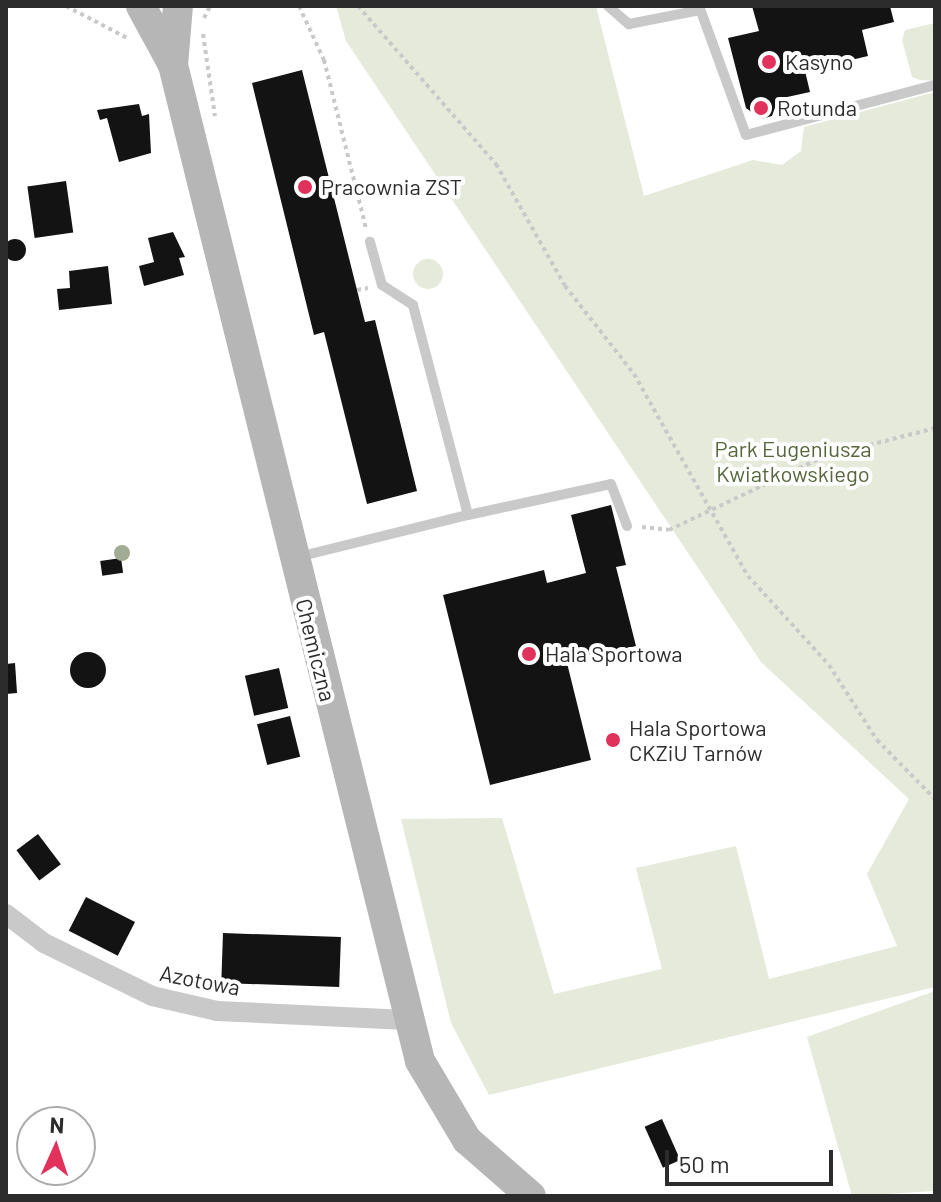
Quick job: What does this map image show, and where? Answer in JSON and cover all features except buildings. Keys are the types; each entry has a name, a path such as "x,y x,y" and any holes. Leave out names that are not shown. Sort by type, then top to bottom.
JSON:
{"street":[{"name":"Chemiczna","path":"141,6 173,65 407,1020 439,1101 467,1140 531,1196"},
{"name":"Chemiczna","path":"173,65 190,15"},
{"name":"Azotowa","path":"6,914 44,943 152,996 217,1011 407,1020"}],"lane":[{"path":"608,6 629,24 697,8 746,135 935,85"},
{"path":"370,242 382,285 413,305 468,515"},
{"path":"293,558 611,484 627,526"}],"path":[{"path":"66,6 135,37"},
{"path":"299,6 324,60 370,242"},
{"path":"358,6 496,164 565,286 634,374 712,507 748,576 829,665 877,740 935,799"},
{"path":"190,15 215,100"},
{"path":"627,526 669,530 823,457 935,428"}],"green space":[{"name":"Park Eugeniusza Kwiatkowskiego","path":"336,6 596,6 644,196 753,160 782,165 801,151 804,127 935,92 935,987 489,1095 451,1023 401,819 502,818 554,994 662,969 636,868 736,846 769,979 897,946 867,874 909,799 761,662 346,41"},
{"path":"935,23 935,81 920,80 912,77 902,40 905,30"},
{"path":"428,259 439,263 443,274 439,285 428,289 417,285 413,274 417,263"},
{"path":"935,991 935,1191 852,1196 807,1037"}],"place":[{"name":"Kasyno","path":"769,62"},
{"name":"Rotunda","path":"761,108"},
{"name":"Pracownia ZST","path":"305,187"},
{"name":"Hala Sportowa","path":"529,654"},
{"name":"Hala Sportowa CKZiU Tarnów","path":"613,740"}]}
